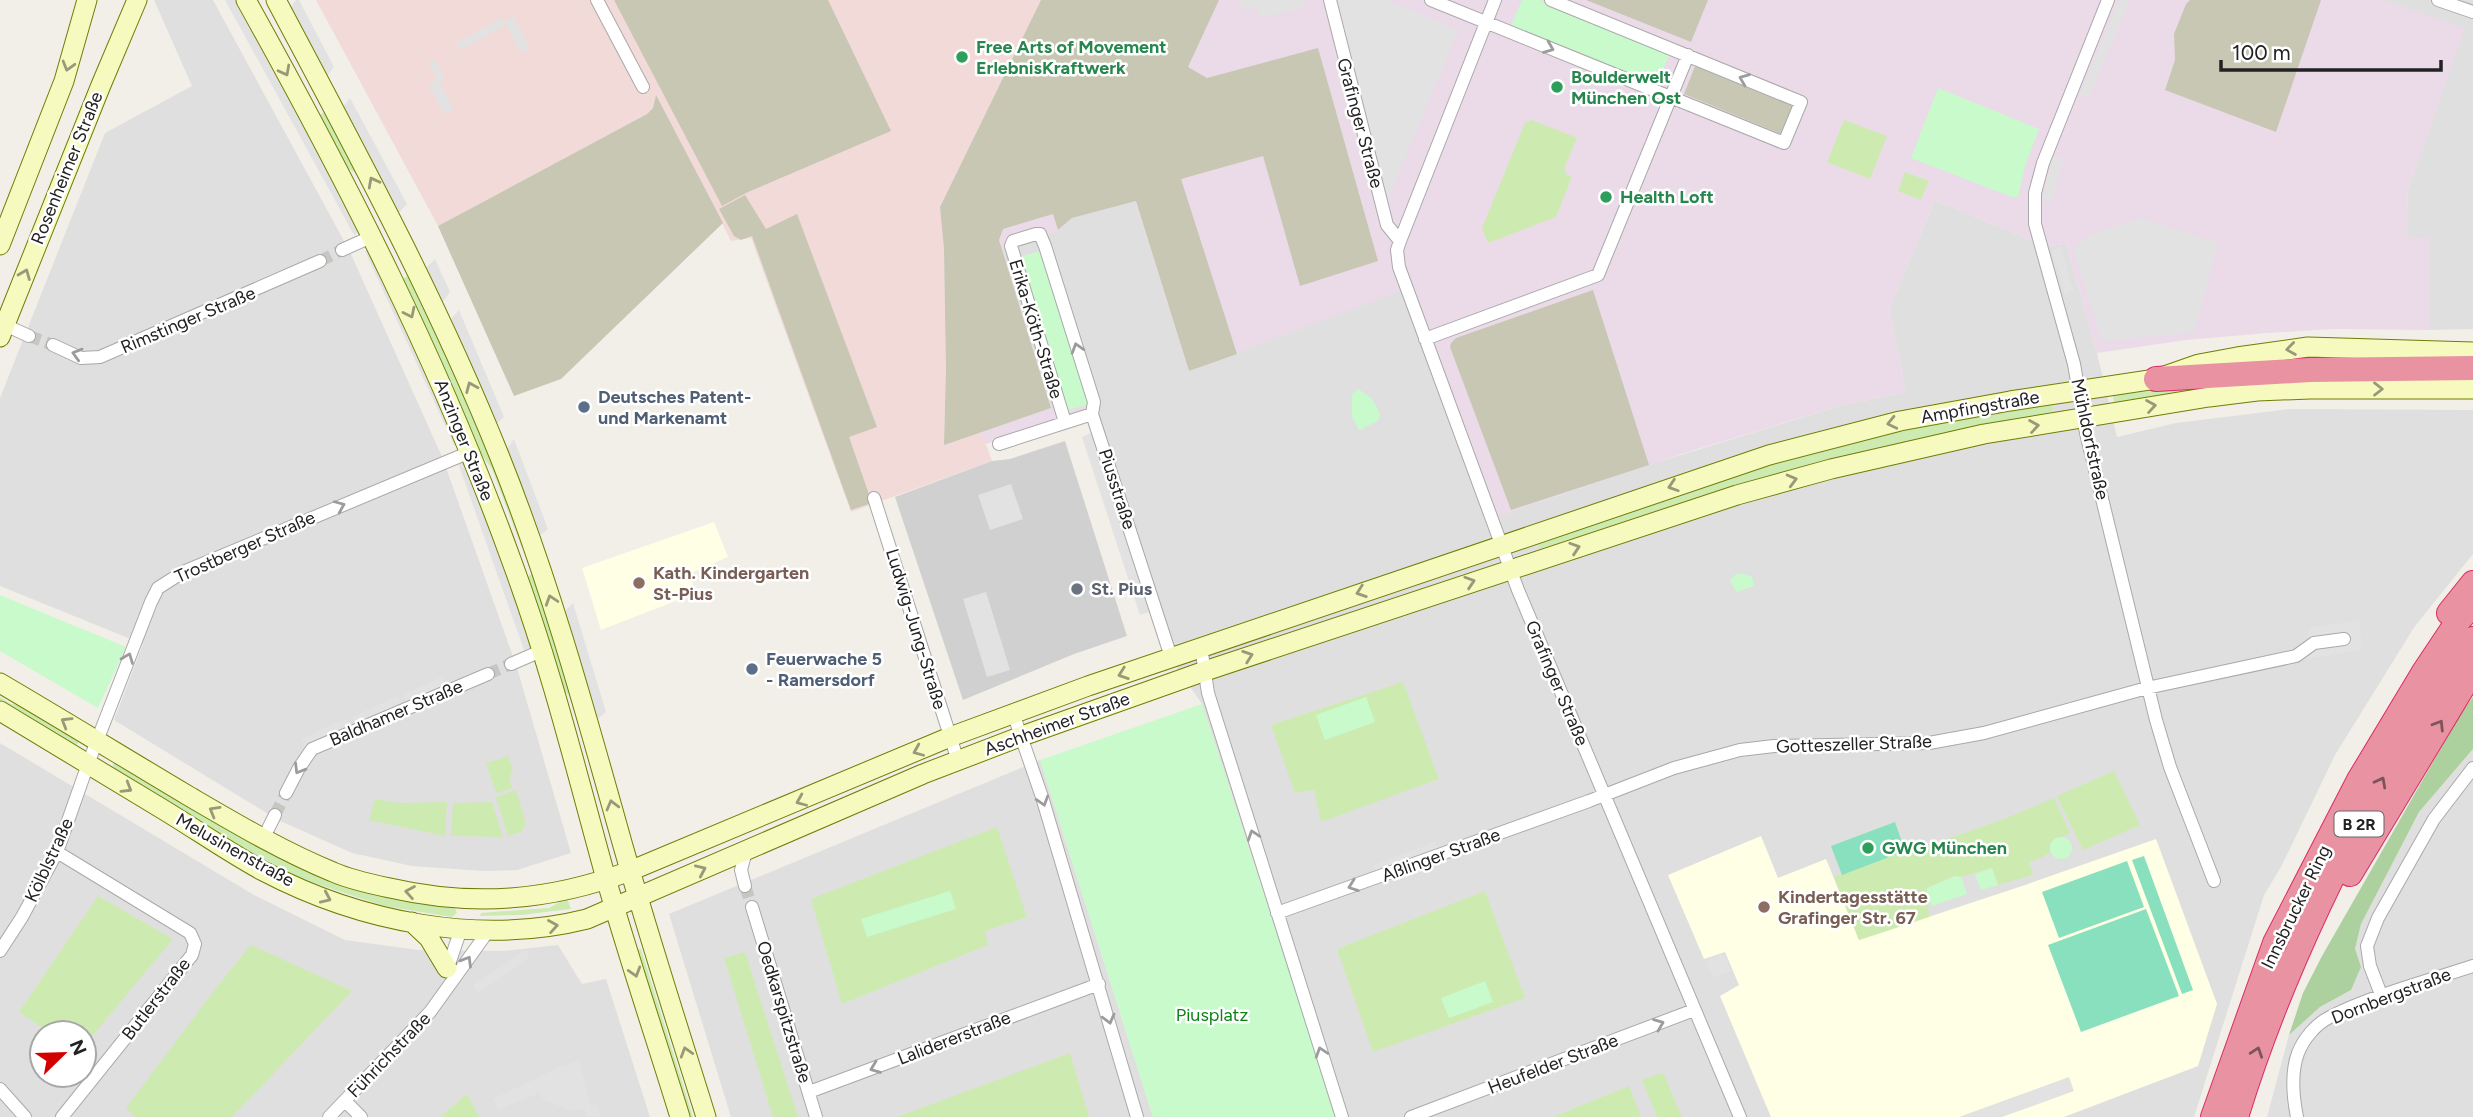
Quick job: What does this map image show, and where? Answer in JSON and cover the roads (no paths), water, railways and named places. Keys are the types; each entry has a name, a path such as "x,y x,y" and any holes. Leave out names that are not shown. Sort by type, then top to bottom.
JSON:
{"highway":[{"path":"2156,379 2310,370 2473,369"},
{"path":"2275,943 2291,885 2330,802 2379,714 2445,617 2473,583"},
{"name":"Innsbrucker Ring","path":"2213,1117 2275,943 2360,780 2424,672 2458,621 2473,604"},
{"name":"Innsbrucker Ring","path":"2236,1117 2257,1051 2287,975 2337,864 2392,762 2444,679 2473,639"},
{"path":"2287,975 2315,934 2473,670"}],"main road":[{"name":"Rosenheimer Straße","path":"0,245 64,80 86,0"},
{"name":"Rosenheimer Straße","path":"2,331 137,0"},
{"name":"Anzinger Straße","path":"246,0 373,236 419,330 514,565 606,880 680,1117"},
{"name":"Anzinger Straße","path":"276,0 403,238 459,358 496,447 537,558 572,665 638,898 706,1117"},
{"name":"Ampfingstraße","path":"1501,544 1757,458 1900,421 2156,379 2199,364 2308,347 2473,352"},
{"name":"Ampfingstraße","path":"1510,568 1737,495 1831,469 1984,434 2257,391 2473,389"},
{"name":"Aschheimer Straße","path":"606,880 1013,713 1501,544"},
{"name":"Aschheimer Straße","path":"615,907 1022,736 1510,568"},
{"name":"Melusinenstraße","path":"0,683 101,731 263,839 335,873 410,892 478,900 552,893 606,880"},
{"name":"Melusinenstraße","path":"0,711 264,871 339,904 412,922 489,930 535,929 572,922 615,907"},
{"path":"461,929 478,900"},
{"path":"412,922 429,938 447,968"}],"street":[{"path":"597,0 643,87"},
{"name":"Grafinger Straße","path":"1330,0 1387,225 1400,241"},
{"path":"1432,0 1784,143 1801,102 1551,0"},
{"name":"Grafinger Straße","path":"1495,0 1400,241 1397,250 1399,267 1510,568 1740,1117"},
{"name":"Mühldorfstraße","path":"2108,0 2043,163 2033,208 2035,224 2074,364 2084,418 2147,688 2170,767 2214,881"},
{"path":"2438,0 2473,12"},
{"path":"1425,339 1598,275 1688,55"},
{"name":"Erika-Köth-Straße","path":"1065,422 1011,246 1013,241 1036,234 1040,234 1042,238 1094,402 1092,414"},
{"path":"342,250 373,236"},
{"name":"Rimstinger Straße","path":"53,345 81,358 100,357 320,261"},
{"path":"2,331 29,335"},
{"path":"999,444 1092,414"},
{"name":"Piusstraße","path":"1092,414 1171,657"},
{"name":"Trostberger Straße","path":"88,764 151,602 163,584 183,572 470,452"},
{"name":"Ludwig-Jung-Straße","path":"874,498 958,761"},
{"name":"Gotteszeller Straße","path":"1605,795 1674,768 1740,750 1774,746 1929,743 1989,732 2147,688 2296,656 2314,643 2344,639"},
{"path":"1201,647 1208,693 1342,1117"},
{"path":"510,664 541,651"},
{"name":"Baldhamer Straße","path":"286,793 312,749 488,674"},
{"path":"1013,713 1138,1117"},
{"name":"Kölblstraße","path":"0,951 22,917 57,852 88,764"},
{"path":"2382,997 2370,966 2367,946 2378,918 2434,819 2473,768"},
{"name":"Aßlinger Straße","path":"1278,914 1605,795"},
{"path":"263,839 275,815"},
{"path":"745,886 741,870 746,851"},
{"name":"Butlerstraße","path":"57,852 190,933 195,944 192,955 62,1117"},
{"name":"Oedkarspitzstraße","path":"752,907 816,1117"},
{"path":"445,991 447,968 461,929"},
{"name":"Führichstraße","path":"329,1117 430,1012 489,930"},
{"name":"Dornbergstraße","path":"2297,1117 2294,1087 2298,1053 2317,1027 2329,1017 2473,966"},
{"name":"Lalidererstraße","path":"808,1092 1099,984"},
{"name":"Heufelder Straße","path":"1411,1117 1694,1010"},
{"path":"0,1089 25,1117"},
{"path":"345,1101 361,1117"}],"tunnel":[{"path":"320,261 342,250"},
{"path":"29,336 53,345"},
{"path":"488,674 511,664"},
{"path":"275,815 286,793"},
{"path":"745,886 752,907"}],"place":[{"name":"Free Arts of Movement ErlebnisKraftwerk","path":"962,57"},
{"name":"Boulderwelt München Ost","path":"1557,87"},
{"name":"Health Loft","path":"1606,197"},
{"name":"Deutsches Patent- und Markenamt","path":"584,407"},
{"name":"Kath. Kindergarten St-Pius","path":"639,583"},
{"name":"St. Pius","path":"1077,589"},
{"name":"Feuerwache 5 - Ramersdorf","path":"752,669"},
{"name":"GWG München","path":"1868,848"},
{"name":"Kindertagesstätte Grafinger Str. 67","path":"1764,907"}],"park label":[{"name":"Piusplatz","path":"1212,1015"}]}
